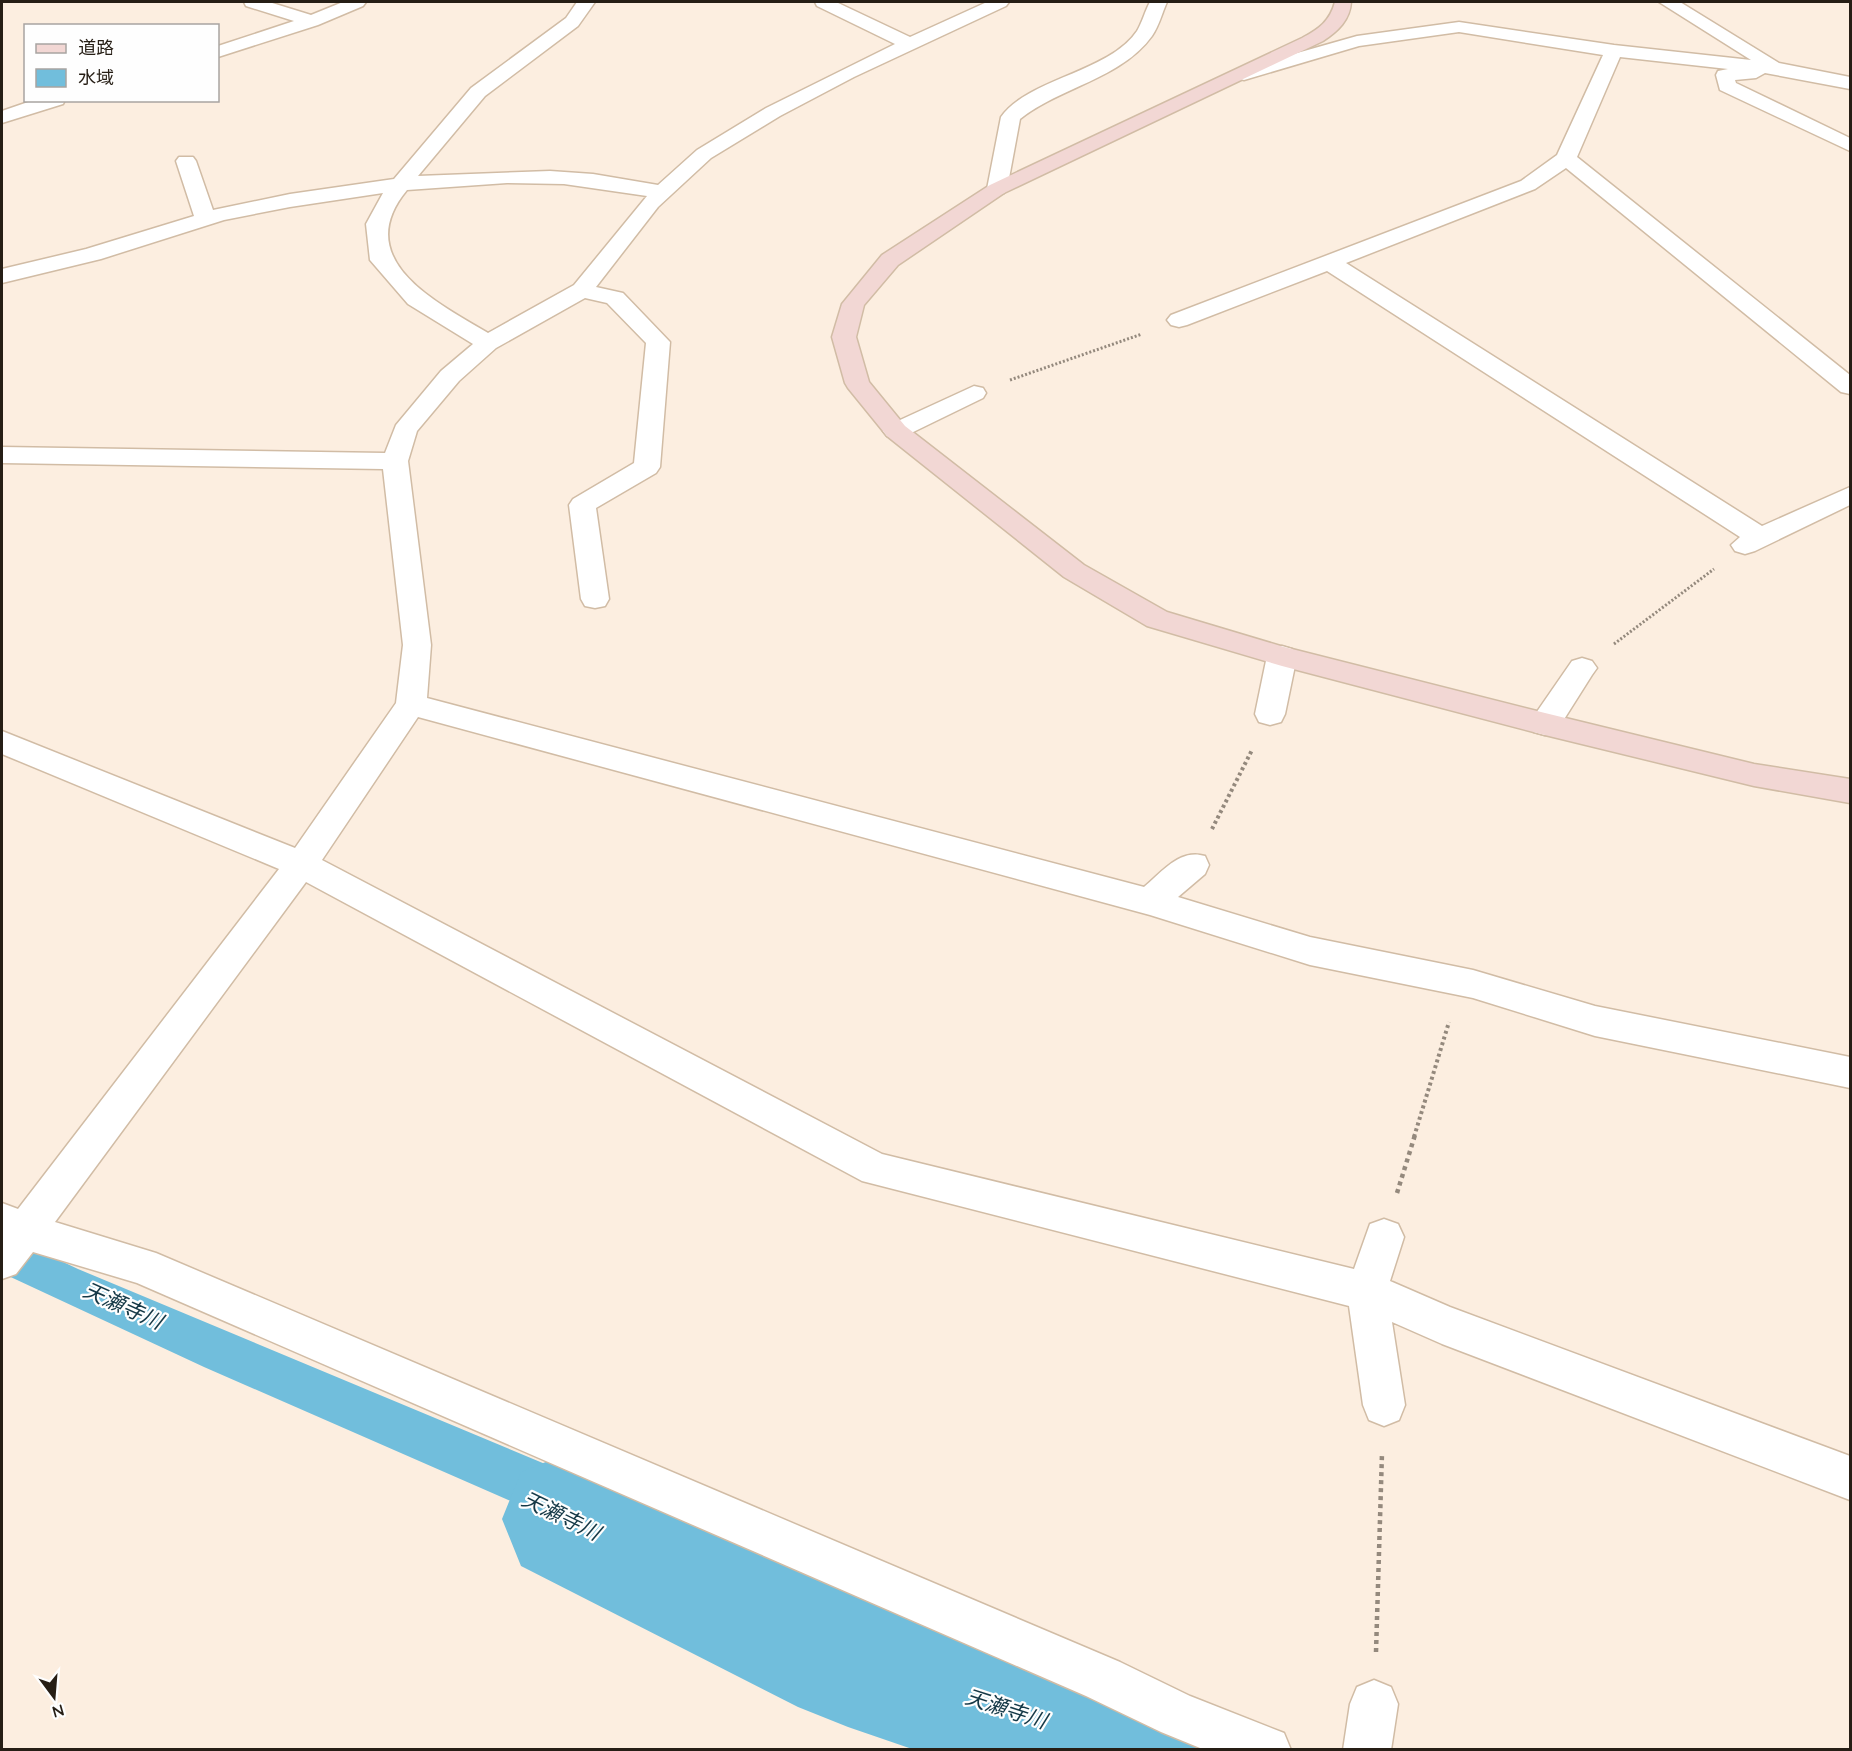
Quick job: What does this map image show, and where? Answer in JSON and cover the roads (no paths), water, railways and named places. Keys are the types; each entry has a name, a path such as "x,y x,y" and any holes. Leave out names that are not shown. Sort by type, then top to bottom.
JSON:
{"street":[{"path":"252,2 312,21"},
{"path":"219,52 312,21 357,2"},
{"path":"488,343 416,299 381,260 377,224 401,184 478,92 572,22 586,2"},
{"path":"823,2 908,43"},
{"path":"1000,2 908,43 773,112 704,154 651,203 582,290 488,343 450,376 405,430 395,461 417,645 411,704 301,864 9,1238 142,1266 1081,1670 1178,1715 1268,1749"},
{"path":"997,189 1011,117 1031,101 1106,65 1133,46 1145,33 1158,2"},
{"path":"1343,2 1342,11 1327,31 1244,74 997,189 890,260 853,304 844,338 857,383 896,431 1074,571 1157,619 1282,656 1545,724 1754,774 1851,791"},
{"path":"1668,2 1779,69"},
{"path":"1244,74 1357,41 1457,18 1614,51 1779,69 1851,83"},
{"path":"1179,320 1528,185 1566,158 1614,51"},
{"path":"1779,69 1725,75 1727,86 1851,145"},
{"path":"2,117 51,102"},
{"path":"1566,158 1851,387"},
{"path":"186,161 205,218 289,200 401,184 455,180 550,177 588,180 663,192"},
{"path":"2,276 93,255 219,215"},
{"path":"1330,263 1753,541 1851,495"},
{"path":"582,290 615,298 658,342 647,467 582,505 595,598"},
{"path":"896,431 974,393"},
{"path":"2,455 395,461"},
{"path":"1270,714 1282,656"},
{"path":"1545,724 1582,668"},
{"path":"411,704 1150,902 1310,951 1465,993 1851,1073"},
{"path":"2,742 301,864 875,1169 1366,1291 1442,1324 1851,1478"},
{"path":"1150,902 1193,865"},
{"path":"1384,1237 1366,1291 1384,1405"},
{"path":"1366,1749 1374,1704"}],"water":[{"path":"2,1233 78,1269 1228,1749 1078,1749 204,1367 2,1273"}],"waterway":[{"name":"天瀬寺川","path":"568,1519 848,1657 1133,1750"}]}
